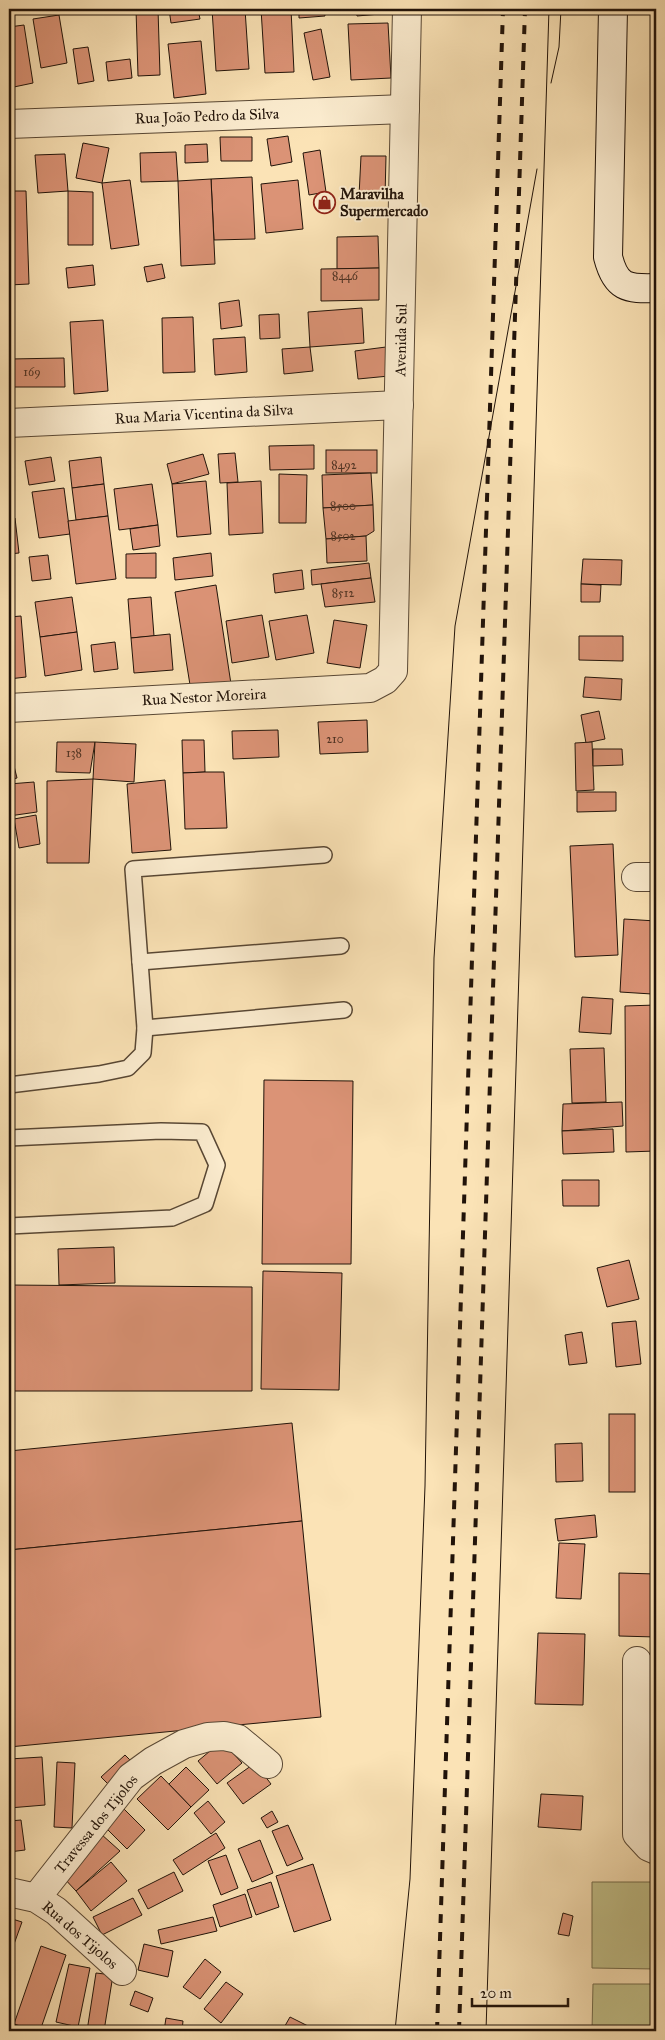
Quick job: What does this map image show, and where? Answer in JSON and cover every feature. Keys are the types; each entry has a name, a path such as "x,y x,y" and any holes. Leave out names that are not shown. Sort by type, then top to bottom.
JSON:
{"street":[{"name":"Avenida Sul","path":"393,671 408,9"},
{"path":"613,9 608,257 612,273 622,284 647,288"},
{"name":"Rua João Pedro da Silva","path":"9,124 405,109"},
{"name":"Rua Maria Vicentina da Silva","path":"9,423 399,404"},
{"name":"Rua Nestor Moreira","path":"9,708 370,688 385,680 393,671"},
{"path":"637,1661 637,1834 649,1847 656,1850"},
{"name":"Travessa dos Tijolos","path":"36,1898 131,1777 153,1760 184,1744 208,1737 224,1736 238,1739 268,1764"},
{"name":"Rua dos Tijolos","path":"9,1892 36,1898 56,1911 122,1971"}],"lane":[{"path":"9,1085 99,1074 128,1068 143,1053 145,1028 133,869 324,855"},
{"path":"140,962 341,946"},
{"path":"145,1028 344,1010"},
{"path":"9,1138 161,1131 202,1132 217,1165 205,1204 172,1218 9,1226"}],"shaded area":[{"path":"592,1882 656,1882 656,1969 592,1968"},
{"path":"593,1984 656,1984 656,2031 592,2031"}],"building":[{"path":"136,9 158,9 160,75 138,76"},
{"path":"169,9 198,9 200,19 171,23"},
{"path":"212,9 245,9 249,69 216,71"},
{"path":"261,9 291,9 294,72 265,73"},
{"path":"299,9 324,9 325,16 299,18"},
{"path":"356,9 380,9 380,14 357,16"},
{"path":"59,15 67,63 41,68 33,19"},
{"path":"388,23 391,78 351,80 348,24"},
{"path":"24,25 33,83 9,88 9,27"},
{"path":"321,29 330,77 313,80 304,33"},
{"path":"201,41 206,94 174,98 168,44"},
{"path":"88,47 94,81 78,84 73,49"},
{"path":"130,59 132,78 108,81 106,62"},
{"path":"288,136 292,162 271,166 267,139"},
{"path":"220,137 252,137 252,161 221,161"},
{"path":"83,143 109,148 102,183 76,178"},
{"path":"207,144 208,162 185,163 185,145"},
{"path":"320,150 326,192 309,195 303,153"},
{"path":"176,152 178,181 141,182 140,153"},
{"path":"65,154 68,191 38,193 35,155"},
{"path":"361,156 386,156 385,197 359,196"},
{"path":"252,177 255,239 214,240 211,179"},
{"path":"211,179 215,264 181,266 178,181"},
{"path":"130,180 139,245 111,249 102,183"},
{"path":"298,180 303,229 266,233 261,184"},
{"path":"9,191 26,191 29,284 9,285"},
{"path":"68,191 93,192 93,245 68,245"},
{"path":"378,236 379,268 337,269 337,237"},
{"path":"162,264 165,278 147,282 144,267"},
{"path":"93,265 95,285 68,288 66,268"},
{"path":"379,268 379,300 321,301 321,269"},
{"path":"239,300 242,326 221,329 219,303"},
{"path":"362,308 364,343 310,347 308,312"},
{"path":"279,314 280,338 260,339 259,315"},
{"path":"193,317 195,372 163,373 162,318"},
{"path":"103,320 108,391 74,394 70,322"},
{"path":"245,337 247,372 215,375 213,339"},
{"path":"9,341 12,387 9,387"},
{"path":"310,347 313,371 284,374 282,349"},
{"path":"386,347 389,376 358,379 355,351"},
{"path":"64,358 65,387 12,387 10,359"},
{"path":"314,445 314,469 270,470 269,446"},
{"path":"326,450 377,450 377,473 326,473"},
{"path":"235,453 238,482 220,483 218,454"},
{"path":"203,454 209,474 172,484 167,464"},
{"path":"51,457 55,481 29,485 25,461"},
{"path":"101,457 104,484 72,488 69,461"},
{"path":"371,473 373,505 323,508 322,475"},
{"path":"279,474 307,475 306,523 279,523"},
{"path":"206,481 211,534 177,537 172,484"},
{"path":"261,481 263,533 229,535 227,483"},
{"path":"104,484 108,516 76,520 72,488"},
{"path":"152,484 158,525 119,530 114,489"},
{"path":"64,488 70,534 39,538 32,492"},
{"path":"373,505 374,531 366,536 326,539 323,508"},
{"path":"108,516 116,579 76,584 68,521"},
{"path":"15,518 19,553 9,554 9,519"},
{"path":"158,525 160,546 133,550 130,529"},
{"path":"366,536 367,561 327,563 326,539"},
{"path":"156,553 156,578 126,578 126,554"},
{"path":"211,553 213,576 175,580 173,558"},
{"path":"48,555 51,579 32,581 29,557"},
{"path":"583,559 622,560 621,585 581,584"},
{"path":"369,563 371,578 312,585 311,570"},
{"path":"302,570 304,589 275,593 273,574"},
{"path":"371,578 375,602 325,607 321,584"},
{"path":"581,584 601,585 600,602 581,602"},
{"path":"216,585 231,684 191,691 175,592"},
{"path":"72,597 77,632 40,637 35,602"},
{"path":"151,597 154,636 131,638 128,599"},
{"path":"262,615 269,657 232,663 226,621"},
{"path":"307,615 314,653 276,660 269,621"},
{"path":"21,616 26,677 9,679 9,617"},
{"path":"334,620 367,625 360,668 327,663"},
{"path":"77,632 82,670 45,676 40,637"},
{"path":"170,634 173,670 134,673 131,638"},
{"path":"579,636 623,636 623,661 579,660"},
{"path":"656,640 656,653 653,654 652,641"},
{"path":"115,642 118,669 94,672 91,645"},
{"path":"585,677 622,679 621,700 583,697"},
{"path":"599,711 605,739 586,743 581,715"},
{"path":"367,720 368,752 320,754 318,722"},
{"path":"278,730 279,757 233,759 232,731"},
{"path":"182,740 204,740 205,772 183,773"},
{"path":"57,742 95,742 90,773 56,772"},
{"path":"95,742 136,744 134,782 93,779"},
{"path":"592,742 594,790 576,791 575,743"},
{"path":"9,746 17,778 9,780"},
{"path":"593,749 622,749 623,765 593,766"},
{"path":"224,772 227,828 185,829 183,773"},
{"path":"93,779 89,863 47,863 47,781"},
{"path":"165,780 171,850 132,853 127,784"},
{"path":"34,782 37,812 9,816 9,784"},
{"path":"577,792 616,792 616,811 577,812"},
{"path":"36,815 40,844 19,848 14,819"},
{"path":"613,844 618,955 575,957 570,846"},
{"path":"624,919 656,921 652,994 620,992"},
{"path":"656,921 656,960 654,960"},
{"path":"654,960 656,960 656,994 652,994"},
{"path":"582,997 613,999 611,1034 579,1032"},
{"path":"656,1005 656,1151 626,1152 625,1006"},
{"path":"604,1048 606,1102 572,1103 570,1049"},
{"path":"264,1080 353,1081 351,1264 262,1264"},
{"path":"622,1102 623,1126 562,1131 563,1104"},
{"path":"613,1129 614,1152 563,1154 562,1131"},
{"path":"562,1180 599,1180 599,1206 563,1206"},
{"path":"114,1247 115,1283 59,1285 58,1249"},
{"path":"653,1259 656,1259 656,1302 651,1301"},
{"path":"629,1260 639,1299 607,1307 597,1268"},
{"path":"263,1271 342,1273 339,1390 261,1389"},
{"path":"9,1285 252,1287 252,1391 9,1391"},
{"path":"636,1321 641,1364 616,1367 612,1323"},
{"path":"582,1332 587,1363 569,1365 565,1335"},
{"path":"609,1414 635,1414 635,1492 609,1492"},
{"path":"292,1423 302,1521 9,1550 9,1451"},
{"path":"582,1443 583,1481 556,1482 555,1444"},
{"path":"595,1515 597,1537 558,1541 555,1519"},
{"path":"302,1521 321,1717 9,1747 9,1550"},
{"path":"559,1543 585,1544 581,1599 556,1598"},
{"path":"619,1573 656,1574 656,1637 619,1636"},
{"path":"538,1633 585,1634 583,1705 535,1704"},
{"path":"222,1741 242,1763 217,1784 198,1761"},
{"path":"125,1755 133,1763 109,1785 101,1777"},
{"path":"42,1757 45,1805 9,1808 9,1759"},
{"path":"57,1762 75,1763 72,1828 54,1827"},
{"path":"255,1763 271,1784 243,1804 227,1783"},
{"path":"186,1767 209,1790 191,1807 169,1784"},
{"path":"656,1774 656,1825 655,1825"},
{"path":"161,1776 191,1807 168,1830 137,1799"},
{"path":"541,1794 583,1796 581,1830 538,1827"},
{"path":"208,1801 225,1822 211,1834 194,1813"},
{"path":"122,1807 145,1830 127,1849 103,1825"},
{"path":"272,1811 278,1822 267,1828 261,1818"},
{"path":"21,1820 25,1850 9,1852 9,1821"},
{"path":"288,1825 303,1859 287,1866 272,1831"},
{"path":"216,1833 225,1848 183,1875 173,1860"},
{"path":"101,1834 120,1851 76,1891 62,1876"},
{"path":"260,1840 273,1873 252,1882 238,1849"},
{"path":"226,1855 238,1888 221,1895 208,1861"},
{"path":"111,1862 127,1881 91,1911 76,1891"},
{"path":"313,1864 331,1920 294,1932 276,1876"},
{"path":"174,1872 183,1891 148,1909 138,1890"},
{"path":"271,1882 279,1907 256,1915 247,1890"},
{"path":"245,1894 252,1917 220,1927 213,1905"},
{"path":"133,1898 142,1915 102,1935 93,1917"},
{"path":"563,1913 573,1916 569,1936 558,1934"},
{"path":"213,1917 217,1931 161,1944 158,1930"},
{"path":"9,1918 22,1922 9,1958"},
{"path":"144,1944 173,1951 168,1977 138,1970"},
{"path":"41,1946 66,1955 40,2031 36,2031 14,2024"},
{"path":"205,1959 221,1972 200,1999 183,1987"},
{"path":"69,1964 90,1968 78,2027 56,2022"},
{"path":"96,1973 113,1975 104,2031 87,2031"},
{"path":"226,1982 243,1994 221,2023 204,2009"},
{"path":"135,1991 153,1998 148,2012 130,2005"},
{"path":"290,2017 310,2027 308,2031 282,2031"},
{"path":"166,2018 183,2021 182,2031 164,2031"}],"tram line":[{"path":"486,2031 549,9"},
{"path":"551,83 559,47 561,9"},
{"path":"395,2031 410,1879 425,1486 434,958 455,626 537,169"}],"railway":[{"path":"437,2031 503,9"},
{"path":"459,2031 525,9"}],"place":[{"name":"Maravilha Supermercado","path":"324,203"}]}
